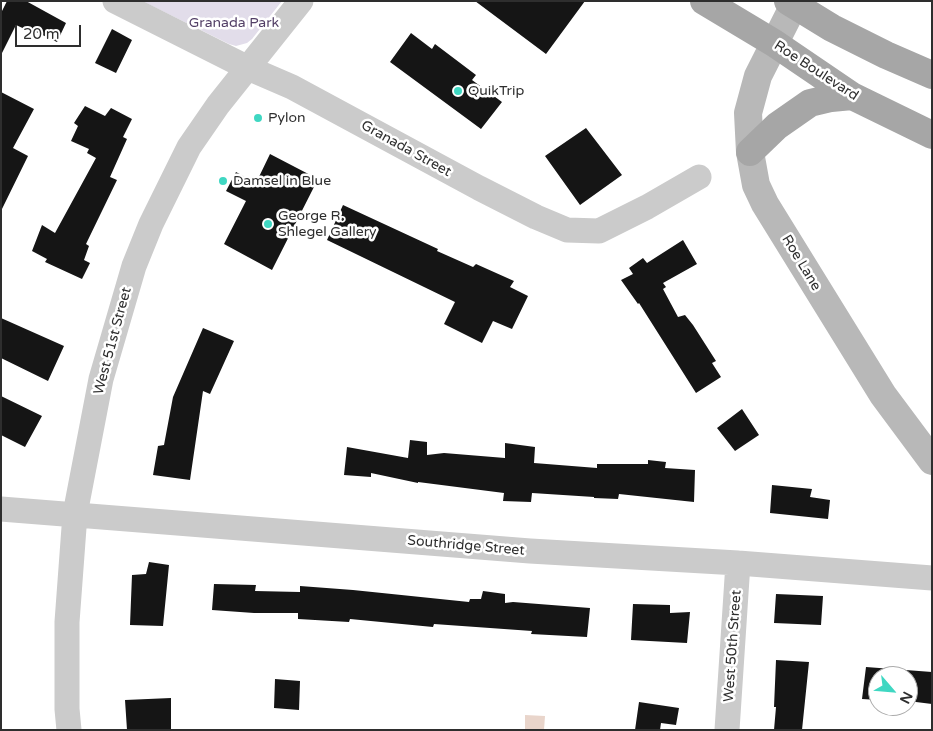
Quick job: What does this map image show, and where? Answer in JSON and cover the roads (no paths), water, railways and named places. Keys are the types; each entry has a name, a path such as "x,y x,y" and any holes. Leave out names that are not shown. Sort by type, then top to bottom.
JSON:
{"main road":[{"name":"Roe Boulevard","path":"704,1 774,44 852,96 932,135"},
{"path":"793,2 832,28 886,56 932,74"},
{"path":"750,152 777,126 810,103 852,96"}],"street":[{"name":"Granada Street","path":"115,1 248,68 292,87 479,188 536,217 567,230 599,231 647,207 699,177"},
{"name":"West 51st Street","path":"69,730 67,709 67,622 75,514 101,379 138,258 151,224 189,147 218,105 301,1"},
{"name":"Roe Lane","path":"793,2 758,76 748,113 750,152 756,184 765,204 889,402 932,460"},
{"name":"Southridge Street","path":"1,509 530,551 738,562 932,578"},
{"name":"West 50th Street","path":"727,730 738,562"}],"place":[{"name":"QuikTrip","path":"458,91"},
{"name":"Pylon","path":"258,118"},
{"name":"Damsel in Blue","path":"223,181"},
{"name":"George R. Shlegel Gallery","path":"268,224"}],"park label":[{"name":"Granada Park","path":"234,23"}]}
